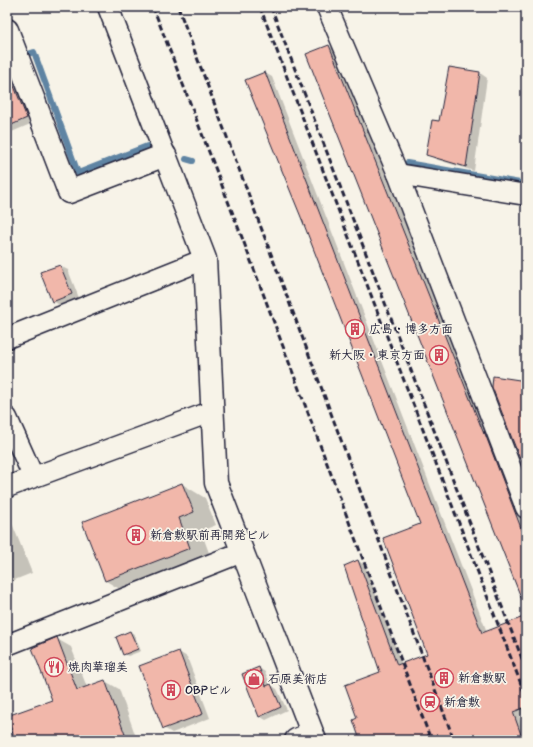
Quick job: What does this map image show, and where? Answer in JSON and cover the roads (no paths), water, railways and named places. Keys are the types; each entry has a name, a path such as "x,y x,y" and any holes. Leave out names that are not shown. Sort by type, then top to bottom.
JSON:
{"street":[{"path":"108,7 205,259 216,483 242,552 307,738"},
{"path":"328,7 398,174 525,503"},
{"path":"9,40 69,192 165,155"},
{"path":"398,174 526,195"},
{"path":"7,338 205,259"},
{"path":"7,487 33,476 213,411"},
{"path":"7,418 33,476"},
{"path":"7,645 242,552"}],"waterway":[{"path":"28,54 34,52 78,173 147,146"},
{"path":"186,159 193,161"},
{"path":"407,163 526,184"}],"railway":[{"path":"153,7 243,240 431,740"},
{"path":"178,7 454,740"},
{"path":"260,7 526,697"},
{"path":"271,7 526,669"}],"place":[{"name":"広島・博多方面","path":"355,329"},
{"name":"新大阪・東京方面","path":"439,355"},
{"name":"新倉敷駅前再開発ビル","path":"136,535"},
{"name":"焼肉華瑠美","path":"54,667"},
{"name":"新倉敷駅","path":"444,678"},
{"name":"石原美術店","path":"254,679"},
{"name":"OBPビル","path":"171,690"},
{"name":"新倉敷","path":"430,702"}]}
